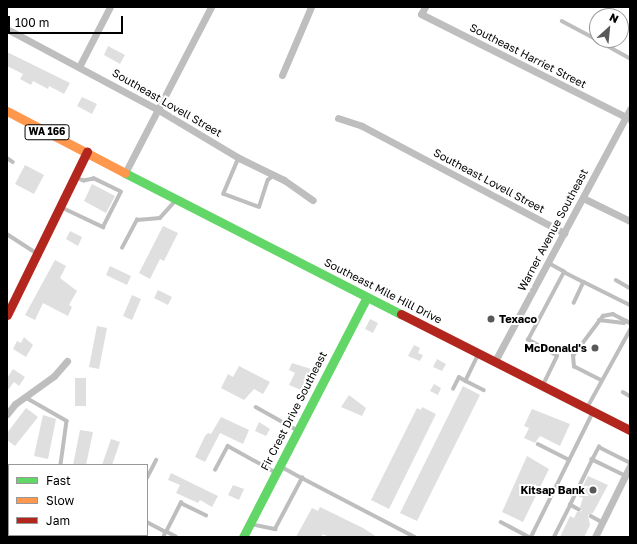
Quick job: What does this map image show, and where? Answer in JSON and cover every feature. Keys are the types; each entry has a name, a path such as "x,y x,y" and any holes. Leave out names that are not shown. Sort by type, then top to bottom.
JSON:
{"main road":[{"name":"WA 166","path":"7,111 125,173"},
{"path":"7,315 87,152"},
{"name":"Southeast Mile Hill Drive","path":"125,173 630,430"},
{"name":"Fir Crest Drive Southeast","path":"243,537 367,297"}],"street":[{"path":"80,65 110,7"},
{"path":"125,173 211,7"},
{"path":"282,75 311,7"},
{"name":"Southeast Harriet Street","path":"425,7 422,14 628,118"},
{"name":"Southeast Lovell Street","path":"7,29 80,65 158,108 239,158 274,176 313,200"},
{"name":"Warner Avenue Southeast","path":"495,361 628,118 630,109"},
{"name":"Southeast Lovell Street","path":"338,118 362,126 564,233"},
{"path":"583,198 630,221"},
{"path":"7,414 24,397 54,376 67,361"},
{"path":"594,537 630,464"}],"lane":[{"path":"562,21 589,36"},
{"path":"612,48 630,58"},
{"path":"7,158 13,162"},
{"path":"239,158 224,194 259,207 268,180 274,176"},
{"path":"60,207 103,227 121,192 94,179 84,182 75,178"},
{"path":"122,248 137,220 160,218 176,199"},
{"path":"7,234 37,254"},
{"path":"548,264 630,305"},
{"path":"543,386 558,356 528,340 564,272"},
{"path":"616,280 630,288"},
{"path":"574,302 584,282"},
{"path":"602,381 574,367 572,361 576,352 599,320 607,314 613,314 628,322"},
{"path":"599,320 624,323 628,322"},
{"path":"501,522 530,537 569,460 602,381 630,330"},
{"path":"466,381 480,353"},
{"path":"453,389 459,377 484,390"},
{"path":"623,392 630,396"},
{"path":"24,397 67,421 61,464"},
{"path":"256,407 298,430"},
{"path":"538,444 569,460"},
{"path":"215,470 228,446 278,469 302,478 415,537"},
{"path":"554,537 598,447 630,464"},
{"path":"148,476 156,460"},
{"path":"592,460 625,476"},
{"path":"250,524 274,529 302,478"},
{"path":"164,537 181,503 206,516"},
{"path":"570,505 579,510"},
{"path":"591,516 602,522"},
{"path":"148,523 176,537"}],"building":[{"path":"108,46 125,55 120,64 104,55"},
{"path":"7,52 70,83 64,94 49,86 48,89 33,81 31,85 20,79 23,74 7,66"},
{"path":"82,97 97,104 92,114 77,106"},
{"path":"25,165 44,175 34,194 15,184"},
{"path":"92,184 115,196 106,213 84,201"},
{"path":"163,226 178,233 164,261 160,259 150,279 139,273"},
{"path":"70,231 82,237 78,246 66,239"},
{"path":"55,260 66,266 60,278 77,291 69,305 72,307 68,316 43,303 35,320 25,315"},
{"path":"110,266 131,276 127,285 106,275"},
{"path":"158,290 172,297 168,305 154,298"},
{"path":"132,295 141,299 132,320 123,316"},
{"path":"370,319 378,323 373,333 365,329"},
{"path":"97,326 107,328 99,369 89,367"},
{"path":"24,337 33,345 26,357 13,349 17,341 21,343"},
{"path":"414,345 420,348 418,353 423,355 420,361 408,356"},
{"path":"437,359 446,364 442,371 433,367"},
{"path":"292,363 311,369 301,390 289,385 295,373 289,370"},
{"path":"239,366 270,382 263,394 254,389 244,400 221,388 228,374 233,377"},
{"path":"13,369 25,377 19,386 14,382 7,391 7,378"},
{"path":"75,378 86,378 86,406 75,406"},
{"path":"434,384 441,388 438,395 430,391"},
{"path":"463,386 480,395 417,521 400,513"},
{"path":"349,395 366,408 362,416 341,407"},
{"path":"422,407 436,414 389,509 371,500 417,408 421,410"},
{"path":"26,408 38,417 15,446 7,440 7,433"},
{"path":"532,409 570,424 560,446 540,436 535,443 524,438 529,428 524,426"},
{"path":"43,415 56,419 48,459 34,456"},
{"path":"221,417 249,430 243,444 220,433 205,462 195,457 205,436 208,433 211,434"},
{"path":"259,422 270,429 266,436 255,431"},
{"path":"80,430 93,432 86,464 73,464"},
{"path":"111,439 120,442 112,464 102,464"},
{"path":"527,456 549,469 523,522 502,512"},
{"path":"171,473 218,496 212,507 200,500 198,503 176,493 180,485 168,480"},
{"path":"588,476 608,485 593,513 588,515 590,525 584,537 560,537 570,516 574,518 577,512 582,511 580,507 583,498 578,496"},
{"path":"233,485 244,489 239,500 228,495"},
{"path":"320,507 363,528 377,537 329,537 323,534 321,537 296,537 312,508 318,511"}],"traffic: fast":[{"path":"125,173 401,314"},
{"path":"243,537 367,297"}],"traffic: slow":[{"path":"7,111 125,173"}],"traffic: jam":[{"path":"7,315 87,152"},
{"path":"401,314 630,430"}],"place":[{"name":"Texaco","path":"491,319"},
{"name":"McDonald's","path":"595,348"},
{"name":"Kitsap Bank","path":"593,490"}]}
